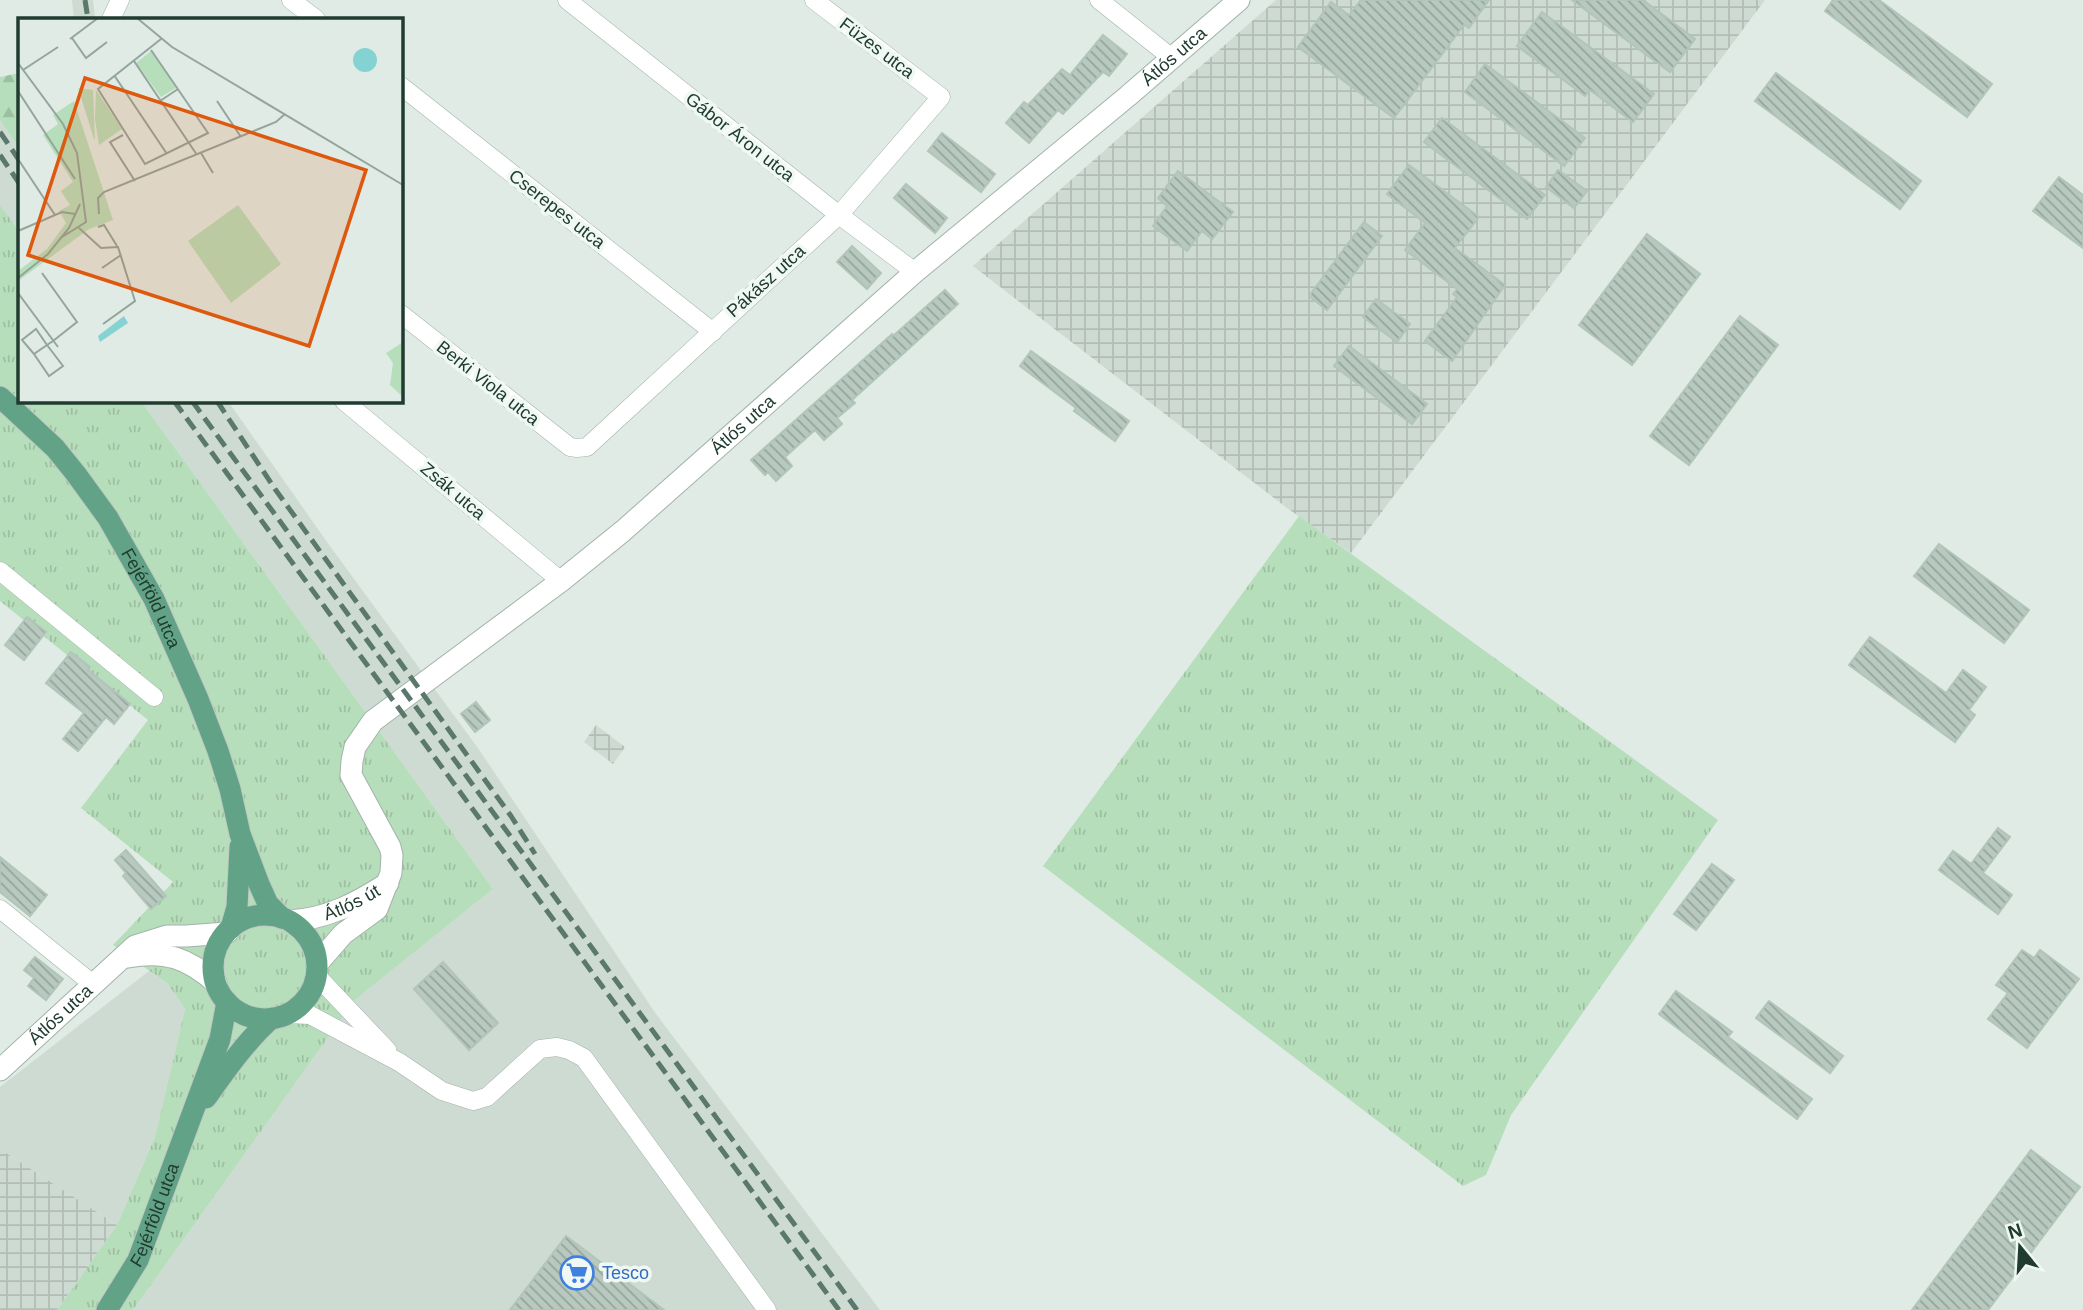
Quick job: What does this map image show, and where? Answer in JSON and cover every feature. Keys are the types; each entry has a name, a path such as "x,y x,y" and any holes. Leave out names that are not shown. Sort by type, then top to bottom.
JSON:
{"main road":[{"name":"Fejérföld utca","path":"0,397 55,448 76,474 108,518 154,599 218,751 240,834"},
{"path":"192,1117 257,1032 306,998 311,991 317,969 306,934 268,904 240,834"},
{"path":"240,834 239,897 229,930 216,951 216,983 227,1003 238,1011 251,1017 279,1016"},
{"path":"229,930 255,917 286,920"},
{"path":"192,1117 220,1039 227,1003"},
{"name":"Fejérföld utca","path":"107,1310 138,1260 192,1117"}],"street":[{"path":"111,18 120,0"},
{"path":"292,0 315,18"},
{"name":"Gábor Áron utca","path":"567,0 915,272"},
{"name":"Füzes utca","path":"814,0 941,97"},
{"path":"1099,0 1172,58"},
{"name":"Átlós utca","path":"388,883 392,865 390,847 351,775 355,747 373,721 561,582 664,495 915,272 1239,0"},
{"name":"Cserepes utca","path":"402,87 713,332"},
{"name":"Pákász utca","path":"577,448 587,447 839,215 941,97"},
{"name":"Berki Viola utca","path":"402,315 570,447 577,448"},
{"name":"Zsák utca","path":"345,402 561,582"},
{"path":"0,570 154,697"},
{"name":"Átlós út","path":"286,920 310,920 341,910 388,883"},
{"name":"Átlós út","path":"317,969 343,934 377,909 388,883"},
{"path":"0,909 94,985"},
{"path":"123,958 135,946 156,938 197,936 229,930"},
{"path":"123,958 150,953 167,956 199,969 216,983"},
{"name":"Átlós utca","path":"0,1070 123,958"},
{"path":"317,969 399,1062"},
{"path":"279,1016 310,1015 399,1062 442,1091 473,1101 487,1097 540,1049 557,1047 584,1058 767,1310"}],"shaded area":[{"path":"72,0 93,0 95,18 74,18"},
{"path":"1276,0 1765,0 1351,553 1287,508 973,266"},
{"path":"0,120 18,147 18,230 0,205"},
{"path":"142,402 229,402 480,751 656,1014 880,1310 133,1310 355,1000 493,889"},
{"path":"596,725 625,747 613,764 584,742"},
{"path":"149,971 168,984 185,1009 155,1137 117,1225 0,1149 0,1087"},
{"path":"0,1149 117,1225 57,1310 0,1310"}],"green space":[{"path":"18,73 18,147 0,120 0,77"},
{"path":"0,205 18,230 18,402 142,402 493,889 355,1000 133,1310 57,1310 117,1225 155,1137 185,1009 168,984 113,945 173,882 81,808 148,720 0,601"},
{"path":"1299,516 1718,820 1511,1115 1486,1175 1463,1186 1043,866"}],"building":[{"path":"1361,0 1489,0 1469,28 1464,25 1394,118 1298,47 1331,2 1349,15"},
{"path":"1572,0 1643,0 1695,39 1670,72"},
{"path":"1833,0 1879,0 1992,84 1967,117 1825,11"},
{"path":"1542,12 1654,94 1633,122 1590,90 1585,96 1517,46"},
{"path":"1103,35 1127,54 1109,76 1103,72 1063,114 1058,110 1029,143 1006,123 1024,102 1028,105 1062,69 1070,75"},
{"path":"1485,64 1585,138 1564,166 1465,92"},
{"path":"1776,73 1921,181 1900,209 1755,101"},
{"path":"1442,118 1545,195 1527,219 1424,142"},
{"path":"942,133 995,174 981,192 928,151"},
{"path":"1409,165 1479,217 1455,248 1505,285 1452,361 1425,341 1457,297 1453,294 1457,289 1405,250 1425,223 1387,194"},
{"path":"1558,170 1587,191 1574,208 1546,187"},
{"path":"1178,171 1233,212 1212,239 1202,231 1187,251 1153,226 1167,206 1158,198"},
{"path":"2059,177 2083,195 2083,248 2033,211"},
{"path":"906,184 947,218 935,233 894,198"},
{"path":"1364,222 1382,236 1327,310 1309,296"},
{"path":"1647,234 1700,274 1632,365 1579,325"},
{"path":"852,246 881,273 867,289 837,262"},
{"path":"945,290 958,304 852,400 855,403 837,418 842,424 824,440 815,430 785,457 792,466 776,481 768,472 765,475 751,460"},
{"path":"1376,299 1410,324 1397,342 1363,317"},
{"path":"1740,316 1778,345 1689,465 1650,436"},
{"path":"1349,346 1427,404 1412,424 1334,366"},
{"path":"1031,351 1129,421 1115,441 1020,366"},
{"path":"1939,544 2029,610 2004,643 1914,576"},
{"path":"27,617 46,632 24,660 5,645"},
{"path":"1870,637 1946,693 1963,670 1986,687 1969,710 1975,715 1955,742 1849,665"},
{"path":"71,652 90,667 88,670 130,704 114,724 106,717 78,751 63,739 84,713 46,683"},
{"path":"476,702 490,720 475,732 461,714"},
{"path":"1998,828 2010,837 1983,873 2012,895 1998,914 1939,870 1953,851 1971,864"},
{"path":"126,850 166,896 151,909 123,876 126,873 115,860"},
{"path":"0,857 47,895 30,916 0,892"},
{"path":"1712,864 1734,880 1696,930 1674,914"},
{"path":"2022,950 2034,958 2040,950 2079,979 2027,1048 1988,1019 2008,993 1996,985"},
{"path":"35,957 63,979 46,1000 28,986 34,978 24,970"},
{"path":"443,962 498,1023 469,1050 414,989"},
{"path":"1676,991 1732,1032 1728,1037 1812,1099 1797,1119 1659,1014"},
{"path":"1769,1001 1843,1056 1830,1073 1756,1018"},
{"path":"2031,1150 2080,1187 1988,1310 1912,1310"},
{"name":"Tesco","path":"566,1236 664,1310 510,1310"}],"railway":[{"path":"85,0 88,18"},
{"path":"0,132 18,159"},
{"path":"0,155 18,182"},
{"path":"175,402 839,1310"},
{"path":"193,402 857,1310"},
{"path":"218,402 275,489 511,816 535,854"}],"place":[{"name":"Tesco","path":"577,1273"}]}
